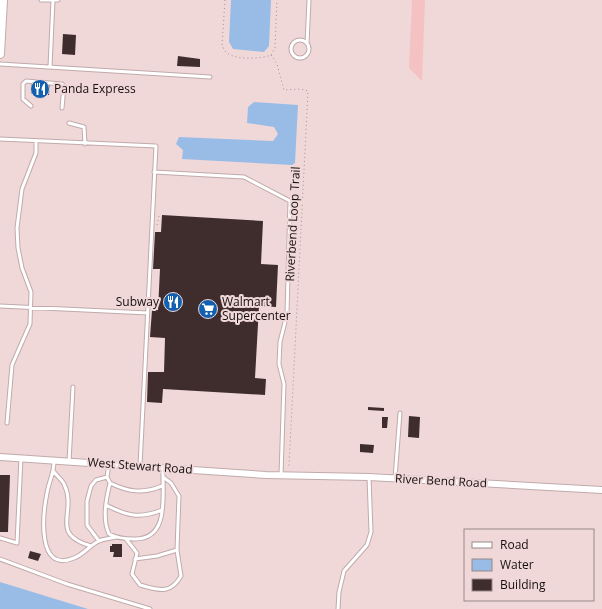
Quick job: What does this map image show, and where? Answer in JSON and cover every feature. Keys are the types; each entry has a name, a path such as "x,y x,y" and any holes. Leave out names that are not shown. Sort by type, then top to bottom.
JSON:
{"street":[{"path":"0,54 3,0"},
{"name":"West Stewart Road","path":"0,457 280,475"},
{"name":"River Bend Road","path":"280,475 396,478 602,490"}],"lane":[{"path":"41,0 58,0"},
{"path":"50,67 53,0"},
{"path":"307,44 303,41 295,42 291,49 292,54 299,58 305,57 308,53 309,0"},
{"path":"0,64 210,77"},
{"path":"30,106 23,99 23,84 26,81 62,84 64,86 62,108"},
{"path":"69,123 84,127 85,144"},
{"path":"0,139 36,142 156,146 140,466"},
{"path":"7,423 9,384 12,365 30,324 31,292 20,261 17,228 22,189 36,153 36,142"},
{"path":"154,172 244,177 290,201 287,314 280,342 279,364 284,384 280,475"},
{"path":"0,306 148,313"},
{"path":"69,462 73,387"},
{"path":"396,478 400,413"},
{"path":"0,538 17,543 21,458"},
{"path":"54,460 54,472 47,492 44,525 46,548 50,556 61,561 73,559 99,541 117,537"},
{"path":"109,464 107,477 110,484 106,505 106,528 110,534 126,539 137,539 153,534 160,521 164,468"},
{"path":"54,472 64,485 68,499 67,530 72,539 92,546"},
{"path":"99,541 87,525 87,501 91,486 96,480 107,477"},
{"path":"338,609 339,592 344,571 367,545 371,532 369,477"},
{"path":"126,539 136,553 132,574 140,585 161,591 175,586 181,576 177,550 179,496 171,483 163,478"},
{"path":"110,484 124,490 134,492 145,492 162,486"},
{"path":"106,505 119,512 134,515 148,516 162,510"},
{"path":"135,559 157,556 177,550"},
{"path":"0,559 67,584 150,609"}],"path":[{"path":"224,0 222,45 227,53 260,59 270,55 275,48 277,0"},
{"name":"Riverbend Loop Trail","path":"270,55 277,64 284,90 301,89 308,91 289,466"}],"shaded area":[{"path":"412,0 425,0 422,81 409,68"}],"water":[{"path":"231,0 271,0 269,46 264,52 233,49 229,42"},
{"path":"254,102 298,105 295,163 292,165 182,159 183,150 176,144 179,137 273,141 278,134 274,127 247,123 248,107"},
{"path":"0,582 88,609 0,609"}],"building":[{"path":"63,34 76,35 75,55 62,54"},
{"path":"178,56 200,59 200,67 177,66"},
{"name":"Panda Express","path":"31,83 50,83 49,95 31,94"},
{"name":"Walmart Supercenter","path":"162,215 263,221 261,264 278,265 276,307 259,306 255,378 266,379 265,395 163,389 162,403 147,402 148,372 164,372 165,338 150,337 152,310 158,310 160,269 153,269 155,232 161,232"},
{"path":"368,407 384,408 384,411 368,410"},
{"path":"409,416 420,417 419,438 408,437"},
{"path":"382,417 388,417 387,428 382,428"},
{"path":"360,444 374,445 373,453 360,452"},
{"path":"0,475 10,475 8,532 0,532"},
{"path":"112,544 122,544 122,557 113,557 114,552 110,552 110,546 112,546"},
{"path":"30,551 41,554 38,561 28,558"}],"place":[{"name":"Panda Express","path":"40,89"},
{"name":"Subway","path":"173,302"},
{"name":"Walmart Supercenter","path":"208,309"}]}
